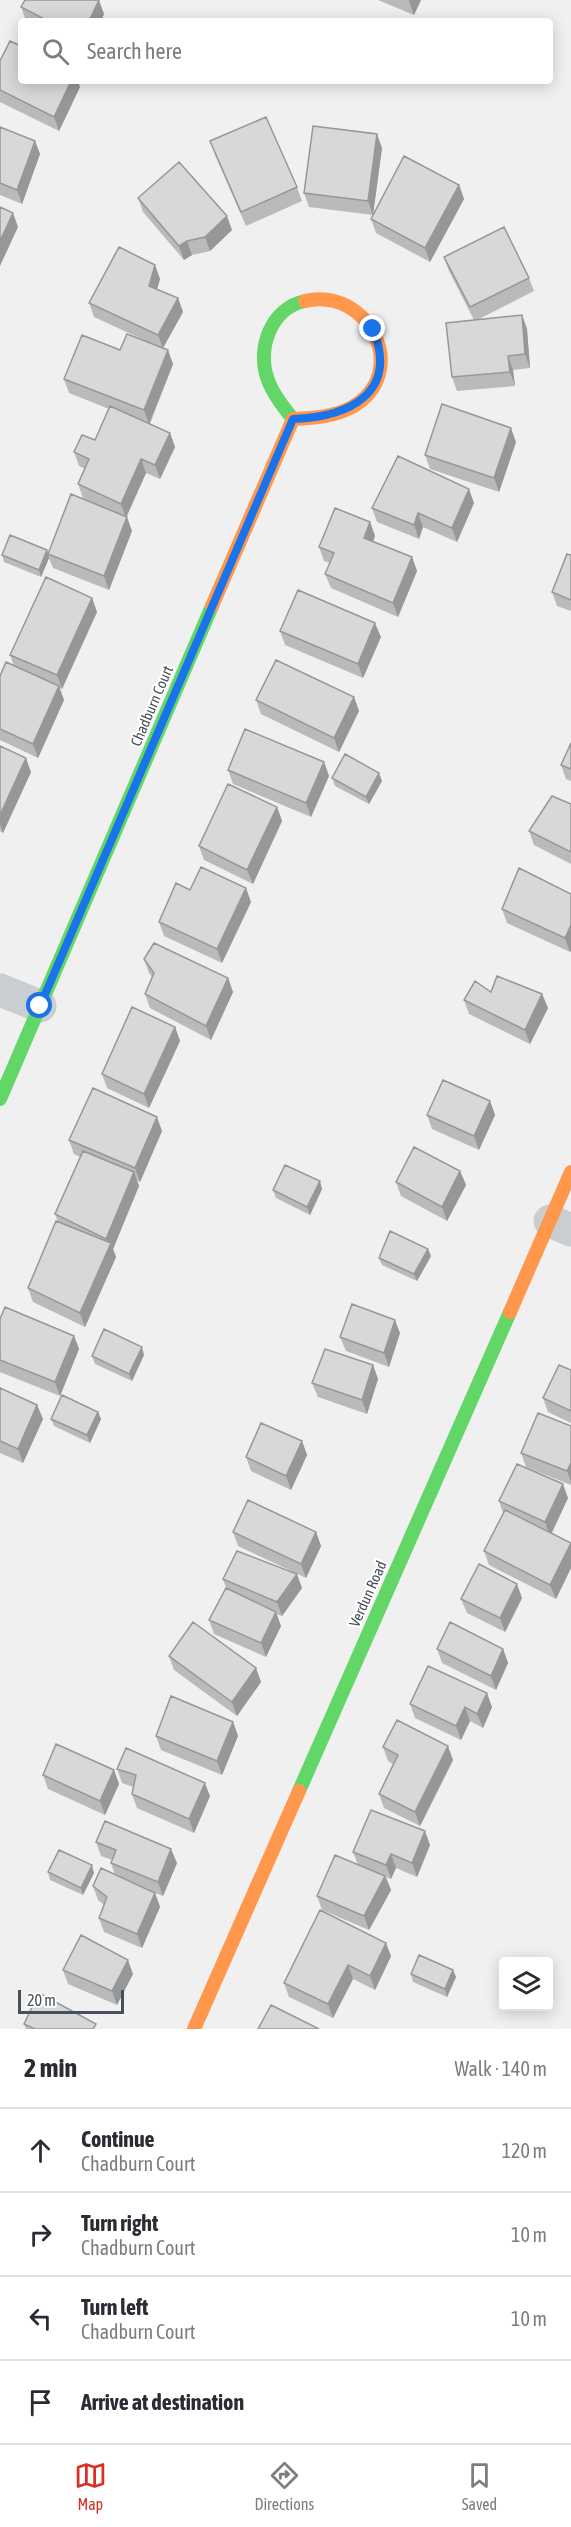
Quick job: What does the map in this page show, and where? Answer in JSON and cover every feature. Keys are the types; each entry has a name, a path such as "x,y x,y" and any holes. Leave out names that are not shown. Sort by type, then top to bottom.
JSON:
{"street":[{"path":"327,298 360,312 373,329 382,357 374,386 353,406 335,414 293,419 278,400 264,365 266,336 282,313 303,300 327,298"},
{"name":"Chadburn Court","path":"0,1099 293,419"},
{"path":"0,990 40,1006"},
{"name":"Verdun Road","path":"194,2029 561,1225 571,1172"}],"building":[{"path":"25,0 99,0 90,18 42,18 21,7"},
{"path":"10,41 18,45 18,84 70,84 54,117 0,90 0,61"},
{"path":"266,117 297,187 241,212 210,141"},
{"path":"313,126 377,134 368,201 304,193"},
{"path":"0,127 35,141 17,190 0,183"},
{"path":"404,156 459,185 425,248 371,219"},
{"path":"179,162 227,216 205,237 187,241 179,246 138,198"},
{"path":"0,207 13,213 0,241"},
{"path":"504,227 529,278 470,307 444,257"},
{"path":"119,247 155,265 149,286 178,298 158,335 89,303"},
{"path":"522,315 525,354 508,356 510,372 452,377 446,323"},
{"path":"127,334 168,350 144,410 64,379 82,335 120,350"},
{"path":"442,404 511,428 494,478 425,455"},
{"path":"110,406 170,433 155,465 141,459 121,504 78,484 89,459 74,452 82,435 95,440"},
{"path":"398,456 469,489 452,528 418,513 414,525 372,508"},
{"path":"71,494 127,517 104,576 48,554"},
{"path":"335,508 370,522 364,538 412,557 393,603 325,574 334,553 319,547"},
{"path":"10,535 47,550 39,570 2,555"},
{"path":"567,554 571,555 571,600 552,592"},
{"path":"46,577 92,598 57,675 10,655"},
{"path":"298,590 375,623 358,664 280,631"},
{"path":"276,660 354,697 334,738 256,700"},
{"path":"6,662 59,686 33,744 0,729 0,676"},
{"path":"245,729 324,762 306,803 228,770"},
{"path":"571,743 571,769 561,765"},
{"path":"0,746 26,758 0,815"},
{"path":"345,754 379,773 366,797 332,778"},
{"path":"228,784 277,807 247,870 199,846"},
{"path":"552,796 571,804 571,852 529,831"},
{"path":"201,867 246,888 217,949 159,922 176,883 190,890"},
{"path":"519,868 571,894 571,925 565,938 502,909"},
{"path":"154,943 228,978 206,1026 145,994 154,973 144,959"},
{"path":"497,976 542,994 525,1030 464,1000 475,981 491,992"},
{"path":"132,1007 175,1027 144,1094 102,1074"},
{"path":"443,1080 490,1101 474,1136 427,1115"},
{"path":"93,1088 157,1117 135,1168 69,1140"},
{"path":"414,1147 460,1171 442,1207 396,1182"},
{"path":"83,1151 134,1172 106,1239 55,1214"},
{"path":"285,1165 320,1181 307,1207 273,1190"},
{"path":"56,1221 111,1243 80,1313 28,1288"},
{"path":"390,1231 428,1249 414,1274 379,1258"},
{"path":"352,1304 395,1320 384,1353 340,1337"},
{"path":"5,1307 74,1336 55,1382 0,1360 0,1319"},
{"path":"104,1329 142,1347 129,1374 92,1356"},
{"path":"325,1349 373,1365 362,1400 312,1383"},
{"path":"559,1365 571,1370 571,1411 543,1398"},
{"path":"0,1388 37,1405 18,1449 0,1441"},
{"path":"62,1395 98,1412 87,1435 51,1419"},
{"path":"538,1413 571,1426 571,1463 567,1471 521,1453"},
{"path":"261,1423 302,1441 286,1476 246,1457"},
{"path":"517,1464 563,1484 545,1522 499,1501"},
{"path":"248,1500 316,1532 301,1564 233,1532"},
{"path":"505,1510 571,1543 550,1585 484,1551"},
{"path":"237,1551 297,1574 277,1602 223,1579"},
{"path":"479,1564 517,1584 500,1618 461,1599"},
{"path":"226,1588 276,1612 261,1643 209,1620"},
{"path":"193,1622 256,1668 232,1702 169,1656"},
{"path":"450,1622 503,1649 491,1676 437,1649"},
{"path":"428,1666 487,1693 477,1714 465,1707 456,1726 410,1704"},
{"path":"171,1696 233,1722 217,1761 156,1736"},
{"path":"397,1720 448,1746 415,1812 379,1794 398,1755 383,1747"},
{"path":"56,1744 114,1770 100,1801 43,1775"},
{"path":"126,1748 205,1783 189,1819 132,1794 136,1775 117,1769"},
{"path":"371,1810 425,1831 412,1863 391,1854 386,1865 353,1852"},
{"path":"105,1821 171,1849 158,1882 111,1863 116,1850 96,1842"},
{"path":"59,1850 92,1865 81,1888 48,1872"},
{"path":"335,1855 385,1876 364,1916 317,1896"},
{"path":"101,1868 155,1893 137,1934 99,1918 107,1897 93,1886"},
{"path":"320,1910 386,1943 370,1976 348,1965 328,2004 284,1983"},
{"path":"81,1935 128,1960 112,1991 63,1970"},
{"path":"419,1955 453,1970 445,1989 411,1974"},
{"path":"39,1993 96,2024 93,2029 35,2029 24,2024"},
{"path":"271,2005 319,2029 258,2029"}],"traffic: fast":[{"path":"293,419 268,380 264,356 265,343 275,321 283,312 305,301"},
{"path":"0,1099 212,606"},
{"path":"299,1791 510,1312"}],"traffic: slow":[{"path":"212,606 293,419 331,415 352,407 370,392 379,374 380,355 375,336 364,319 348,306 328,300 305,301"},
{"path":"510,1312 571,1172"},
{"path":"194,2029 299,1791"}],"route":[{"path":"40,1006 293,419 335,414 353,406 374,386 382,357 373,329"}]}
